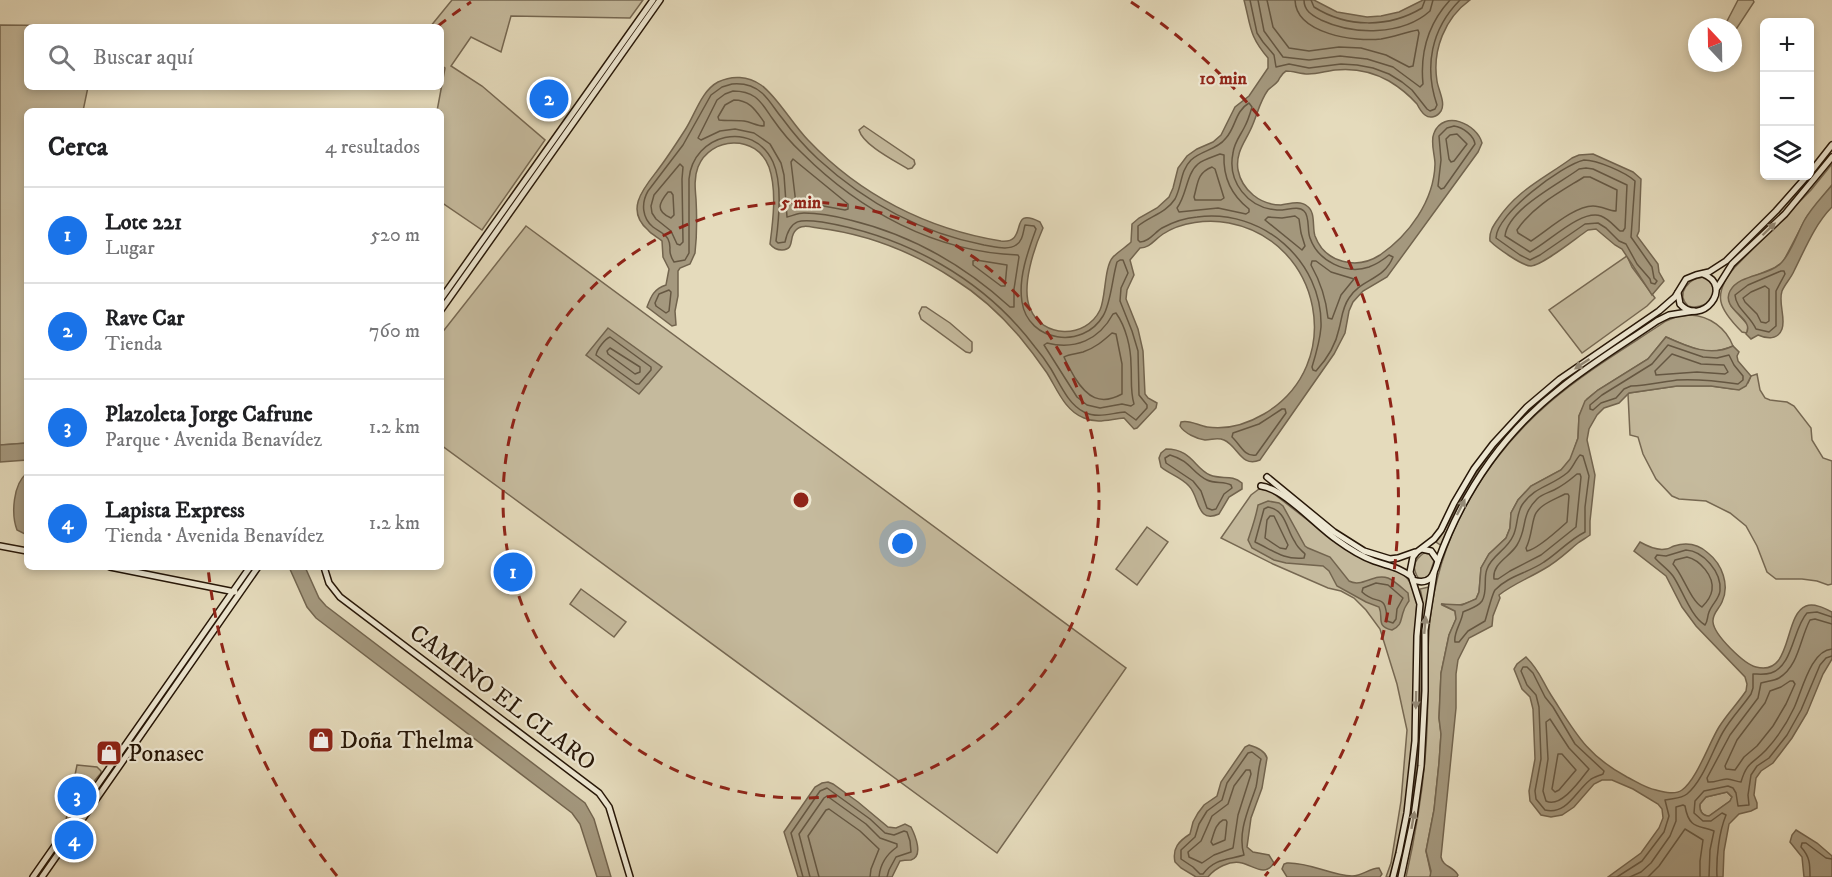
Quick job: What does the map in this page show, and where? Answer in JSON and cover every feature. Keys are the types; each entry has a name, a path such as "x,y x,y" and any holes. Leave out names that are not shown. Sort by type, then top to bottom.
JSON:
{"street":[{"path":"444,295 652,0"},
{"path":"444,306 660,0"},
{"path":"1814,166 1832,144"},
{"path":"1401,877 1414,816 1421,766 1425,630 1429,595 1438,561 1453,523 1472,486 1496,453 1532,413 1562,387 1657,321 1670,315 1702,310 1712,301 1724,274 1732,264 1785,214 1832,157"},
{"path":"1268,477 1334,532 1364,551 1390,559 1419,550 1434,539 1441,530 1474,469 1493,444 1527,407 1560,379 1659,311 1686,279 1709,272 1726,261 1776,211 1803,180"},
{"path":"1701,274 1712,279 1717,288"},
{"path":"1678,291 1680,304 1694,311"},
{"path":"1261,486 1272,489 1285,498 1350,549 1375,561 1394,566 1417,582 1426,581 1434,573"},
{"path":"0,546 24,550"},
{"path":"1419,550 1431,550 1438,561"},
{"path":"1393,877 1407,813 1415,741 1417,636 1420,604 1412,579 1411,562 1419,550"},
{"path":"125,570 239,593"},
{"path":"33,877 248,570"},
{"path":"42,877 256,570"},
{"name":"CAMINO EL CLARO","path":"325,570 329,583 340,597 599,793 609,807 630,877"}],"shaded area":[{"path":"452,0 643,0 630,18 511,16 501,52 471,37 451,66 482,86 545,140 482,230 444,204 444,108 438,108 441,90 444,90 444,24 432,24"},
{"path":"1738,0 1753,0 1754,2 1742,20 1742,18 1729,18"},
{"path":"0,25 24,25 24,90 87,90 84,108 24,108 24,443 0,445"},
{"path":"864,126 914,160 915,164 912,168 908,169 895,162 867,141 859,130"},
{"path":"1832,164 1832,185 1806,218 1783,262 1745,280 1732,289 1729,296 1731,306 1748,325 1747,333 1742,332 1723,309 1721,294 1727,277 1811,190"},
{"path":"526,226 1126,668 997,853 444,447 444,330"},
{"path":"1627,256 1632,267 1655,298 1582,353 1549,310"},
{"path":"1704,277 1711,281 1713,296 1701,306 1688,306 1683,296 1685,287 1693,280"},
{"path":"922,307 926,307 950,323 972,342 972,351 966,352 921,319 919,313"},
{"path":"1660,315 1662,317 1573,376 1492,455 1442,546 1436,542 1478,470 1528,411 1592,361"},
{"path":"1690,315 1716,324 1733,346 1715,351 1699,350 1666,337 1648,359 1587,399 1579,416 1578,438 1571,459 1561,470 1531,486 1518,500 1511,513 1510,528 1506,538 1489,554 1481,568 1479,592 1476,599 1459,605 1442,604 1455,611 1456,619 1449,635 1441,673 1439,763 1434,810 1426,851 1431,874 1430,877 1406,877 1417,822 1424,766 1428,715 1429,634 1435,588 1455,528 1469,499 1486,472 1506,447 1550,402 1592,370 1666,321 1678,316"},
{"path":"1757,374 1760,390 1765,398 1787,402 1794,406 1811,428 1812,440 1823,458 1832,461 1832,584 1802,579 1776,579 1767,572 1746,526 1730,513 1706,501 1679,499 1672,496 1656,479 1643,454 1638,437 1630,435 1629,393 1677,386 1711,386 1733,389 1748,383 1751,376"},
{"path":"1259,489 1269,490 1341,546 1404,574 1415,589 1417,602 1414,647 1414,731 1406,809 1391,877 1386,877 1391,863 1401,801 1407,730 1397,684 1380,629 1354,598 1273,564 1221,538 1251,495"},
{"path":"1147,527 1168,542 1137,585 1116,569"},
{"path":"1424,553 1430,554 1434,561 1429,576 1419,579 1415,571 1415,564"},
{"path":"1429,587 1417,788 1400,877 1396,877 1409,818 1417,758 1423,611 1420,589"},
{"path":"581,589 626,622 614,637 570,604"},
{"path":"77,765 97,767 101,773 85,792 83,799 65,825"},
{"path":"1727,792 1732,797 1730,801 1709,816 1704,815 1700,804 1706,797"}],"water":[{"path":"1244,0 1314,0 1337,12 1367,17 1399,12 1423,0 1470,0 1461,7 1447,25 1442,36 1436,69 1443,104 1441,111 1435,116 1425,115 1411,97 1389,81 1356,70 1335,70 1315,74 1286,71 1263,98 1238,157 1238,170 1243,184 1253,195 1266,202 1281,205 1298,203 1307,206 1312,212 1315,236 1326,252 1334,258 1352,263 1371,260 1391,247 1410,227 1425,204 1434,178 1433,137 1439,126 1445,122 1460,122 1474,130 1482,143 1478,152 1387,277 1363,291 1353,302 1345,333 1334,354 1260,460 1248,461 1224,440 1198,438 1180,426 1184,421 1214,428 1229,427 1251,421 1264,414 1290,392 1307,366 1314,337 1312,307 1303,278 1285,254 1261,234 1229,223 1212,221 1186,224 1170,230 1149,245 1140,248 1130,260 1134,275 1127,290 1126,299 1138,329 1143,351 1145,394 1157,403 1156,408 1134,429 1124,418 1094,421 1077,415 1062,399 1037,359 1005,320 972,291 922,260 872,240 809,227 796,230 786,249 774,248 770,244 774,195 769,167 763,156 744,144 734,143 712,149 698,167 695,183 697,219 695,253 690,264 678,271 676,325 672,326 647,307 654,293 666,285 669,269 663,257 662,241 650,232 638,215 637,207 642,192 685,130 707,91 723,80 740,78 761,85 779,103 802,134 828,160 872,193 896,207 947,228 1001,241 1015,237 1024,218 1040,222 1043,228 1028,279 1030,308 1036,318 1054,330 1064,332 1085,326 1100,310 1110,262 1131,242 1132,224 1157,208 1169,197 1178,168 1187,156 1221,135 1235,107 1249,96 1268,68 1268,58 1254,37"},
{"path":"1593,154 1633,172 1641,179 1637,236 1658,264 1664,281 1652,295 1622,249 1596,229 1588,230 1551,256 1531,266 1516,260 1490,241 1496,222 1523,192 1572,158"},
{"path":"1832,185 1832,207 1815,229 1782,291 1783,325 1780,333 1772,338 1758,335 1751,339 1746,334 1748,328 1746,323 1730,303 1728,298 1730,291 1741,281 1776,267 1786,258 1807,216"},
{"path":"608,328 662,367 639,394 586,355"},
{"path":"1666,337 1707,351 1733,346 1739,352 1738,361 1751,376 1746,386 1739,390 1711,386 1677,386 1629,393 1619,403 1604,408 1597,415 1589,429 1587,440 1595,475 1590,535 1549,566 1499,595 1492,626 1469,638 1458,660 1456,708 1441,857 1444,863 1458,875 1457,877 1430,877 1431,871 1426,851 1434,810 1439,763 1441,673 1449,635 1456,619 1455,611 1441,604 1462,605 1476,599 1479,592 1481,568 1489,554 1506,538 1510,528 1511,513 1518,500 1531,486 1561,470 1570,459 1578,438 1579,416 1585,401 1598,390 1648,359"},
{"path":"24,443 24,460 0,462 0,445"},
{"path":"1166,449 1182,452 1210,475 1238,480 1242,483 1242,489 1229,497 1219,514 1206,515 1202,512 1189,486 1161,467 1159,458"},
{"path":"24,476 24,534 17,530 14,508 16,492"},
{"path":"1268,501 1283,506 1305,546 1330,557 1349,581 1359,583 1378,577 1388,578 1408,593 1409,601 1398,626 1392,630 1384,626 1379,607 1337,586 1329,571 1323,566 1274,560 1252,548 1248,540 1258,505"},
{"path":"1640,542 1659,549 1688,544 1704,550 1713,558 1721,569 1725,582 1722,602 1714,616 1715,628 1730,648 1744,661 1756,667 1768,668 1776,663 1782,654 1794,621 1806,606 1816,606 1832,612 1832,659 1823,674 1807,713 1792,738 1773,763 1761,771 1756,778 1754,795 1757,808 1739,814 1729,824 1724,851 1723,877 1608,877 1641,853 1659,828 1663,818 1662,809 1658,804 1612,780 1602,780 1594,784 1574,807 1562,815 1551,817 1541,815 1530,801 1529,791 1535,759 1533,709 1530,697 1522,689 1514,669 1526,657 1591,751 1627,777 1648,788 1666,792 1679,792 1693,778 1719,727 1746,691 1745,677 1696,626 1682,607 1666,576 1634,551","holes":["1727,792 1732,797 1730,801 1709,816 1703,814 1700,804 1706,797"]},
{"path":"290,570 306,570 319,598 326,606 585,803 594,819 611,877 597,877 580,824 572,813 316,618 307,607"},
{"path":"1249,745 1262,751 1267,758 1262,788 1251,818 1247,847 1253,852 1269,855 1274,863 1263,870 1237,862 1219,868 1208,877 1196,877 1175,862 1176,849 1180,842 1190,834 1193,822 1204,805 1217,796 1221,782 1245,747"},
{"path":"828,782 858,802 888,827 896,828 905,824 911,827 918,850 915,858 900,861 892,877 798,877 784,832 815,787"},
{"path":"1796,830 1832,856 1832,877 1804,877 1802,857 1790,842"},
{"path":"1287,863 1303,864 1352,876 1379,868 1382,874 1380,877 1287,877 1282,869"}],"place":[{"name":"Rave Car","path":"549,99"},
{"name":"Lote 221","path":"513,572"},
{"name":"Doña Thelma","path":"321,740"},
{"name":"Ponasec","path":"109,753"},
{"name":"Plazoleta Jorge Cafrune","path":"77,796"},
{"name":"Lapista Express","path":"74,840"}]}
